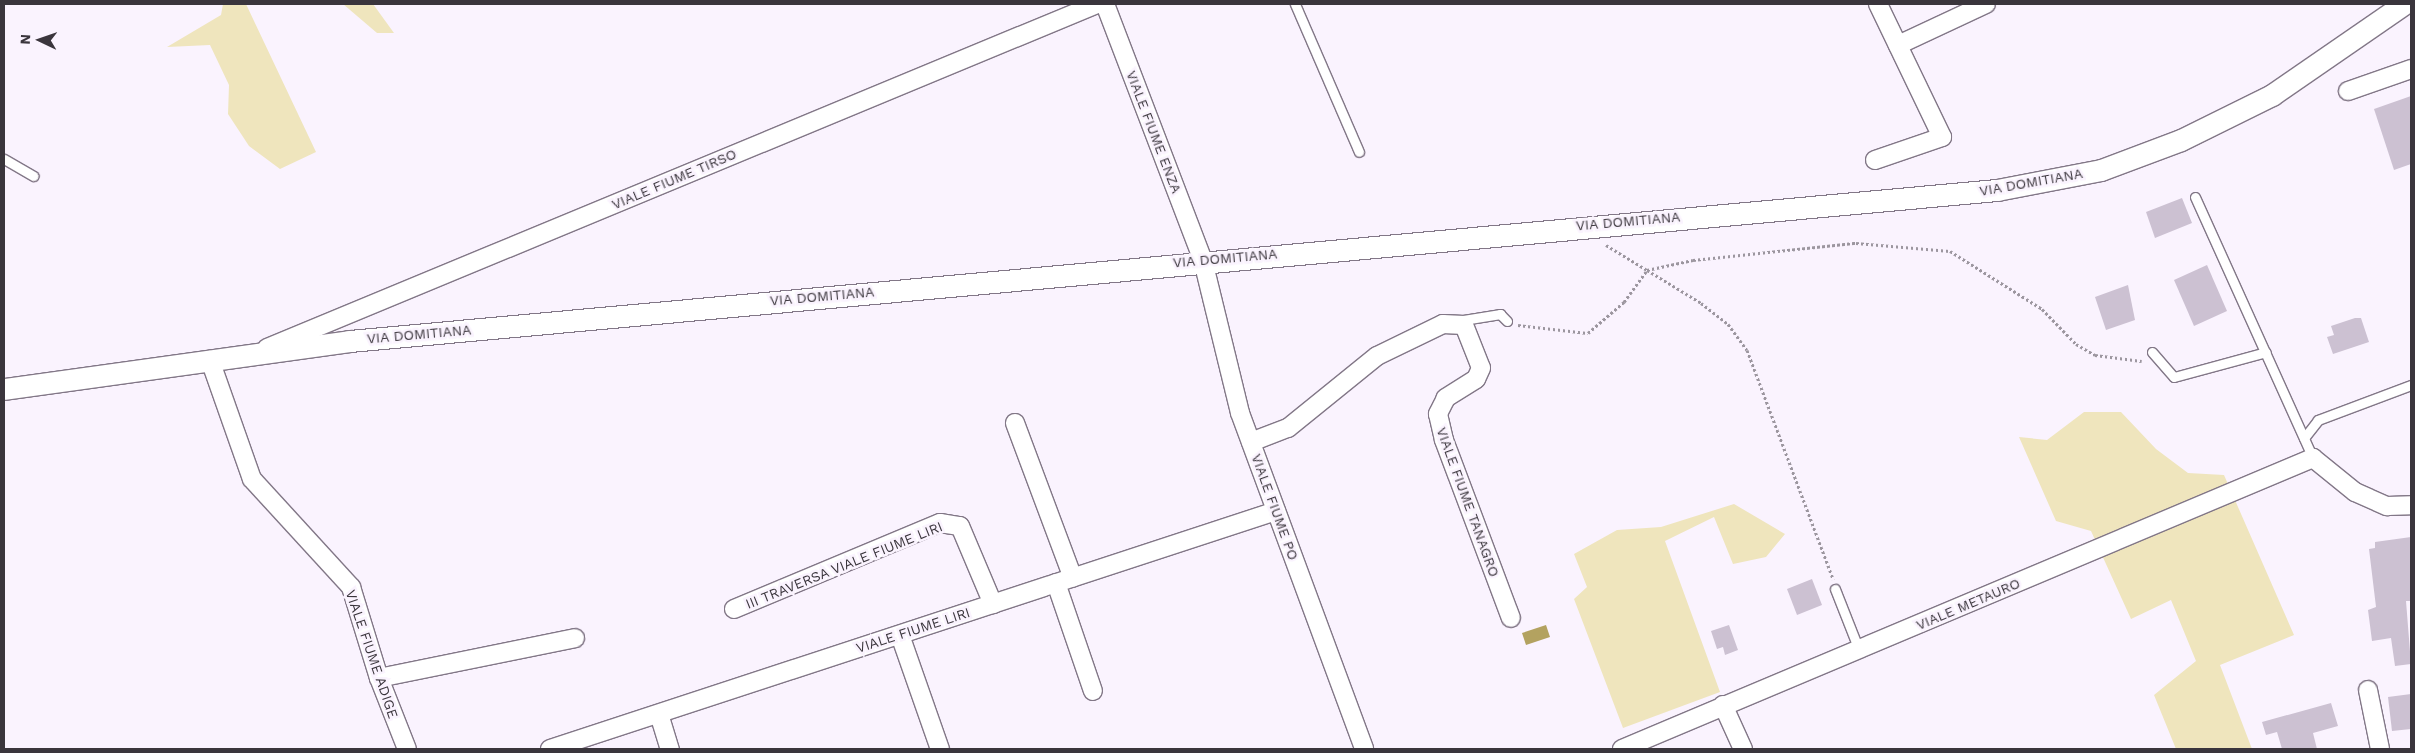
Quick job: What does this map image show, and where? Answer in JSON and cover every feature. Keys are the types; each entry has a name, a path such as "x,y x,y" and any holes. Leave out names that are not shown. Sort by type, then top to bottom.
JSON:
{"street":[{"name":"VIALE FIUME TIRSO","path":"250,355 1097,4"},
{"name":"VIALE FIUME ENZA","path":"1105,4 1203,260"},
{"path":"1875,160 1942,137 1878,4"},
{"path":"1898,45 1986,4"},
{"name":"VIA DOMITIANA","path":"4,389 360,340 1203,260 1997,190 2101,170 2181,140 2272,95 2404,4"},
{"path":"2348,91 2411,69"},
{"name":"VIALE FIUME PO","path":"1203,260 1251,442 1364,749"},
{"path":"1251,442 1288,428 1377,356 1454,322"},
{"name":"VIALE FIUME TANAGRO","path":"1454,322 1464,325 1480,368 1476,379 1446,398 1438,414 1444,440 1510,618"},
{"name":"VIALE FIUME ADIGE","path":"210,360 252,479 351,587 378,678 407,749"},
{"path":"1014,423 1064,580 1093,691"},
{"path":"2313,458 2354,492 2387,506 2411,505"},
{"name":"VIALE METAURO","path":"1622,749 2313,458"},
{"name":"VIALE FIUME LIRI","path":"550,749 1276,511"},
{"name":"III TRAVERSA VIALE FIUME LIRI","path":"734,609 950,523 960,526 993,604"},
{"path":"900,634 940,749"},
{"path":"378,678 575,638"},
{"path":"2368,690 2380,749"},
{"path":"1723,706 1743,749"},
{"path":"659,714 670,749"}],"lane":[{"path":"1295,4 1359,152"},
{"path":"4,159 33,176"},
{"path":"2195,197 2313,458"},
{"path":"1454,322 1500,314 1507,322"},
{"path":"2152,352 2174,377 2266,352"},
{"path":"2304,438 2318,420 2411,385"},
{"path":"1835,589 1859,650"}],"path":[{"path":"1586,225 1604,244 1701,303 1728,324 1747,350 1803,509 1829,562 1835,589"},
{"path":"1507,322 1581,335 1624,302 1648,270 1693,260 1856,243 1950,251 2042,309 2076,344 2094,355 2143,361 2174,377"}],"shaded area":[{"path":"223,4 246,4 316,152 280,169 249,146 228,114 229,85 210,45 167,47 221,15"},
{"path":"343,4 373,4 394,33 377,33"},
{"path":"2084,412 2121,412 2156,449 2188,473 2224,475 2294,635 2220,665 2252,749 2176,749 2154,695 2196,661 2171,600 2131,619 2091,531 2056,521 2019,437 2047,440"},
{"path":"1734,504 1785,534 1766,557 1733,564 1714,517 1665,541 1720,692 1623,728 1574,599 1587,587 1574,554 1617,530 1661,527"},
{"path":"1546,625 1550,637 1526,645 1522,633"}],"building":[{"path":"2411,96 2411,164 2394,170 2374,109"},
{"path":"2182,198 2192,223 2155,238 2146,212"},
{"path":"2207,265 2227,311 2194,326 2174,280"},
{"path":"2128,285 2135,320 2106,330 2095,297"},
{"path":"2355,318 2361,318 2369,342 2333,354 2327,337 2334,335 2331,326"},
{"path":"2411,537 2411,601 2406,601 2411,664 2395,666 2391,638 2372,641 2368,610 2376,607 2369,549 2375,548 2375,542"},
{"path":"1812,579 1822,605 1797,615 1787,589"},
{"path":"1729,625 1738,650 1725,655 1723,647 1717,649 1711,631"},
{"path":"2411,694 2411,729 2392,731 2388,697"},
{"path":"2331,703 2338,726 2313,733 2317,749 2282,749 2277,732 2266,735 2262,722"}]}
